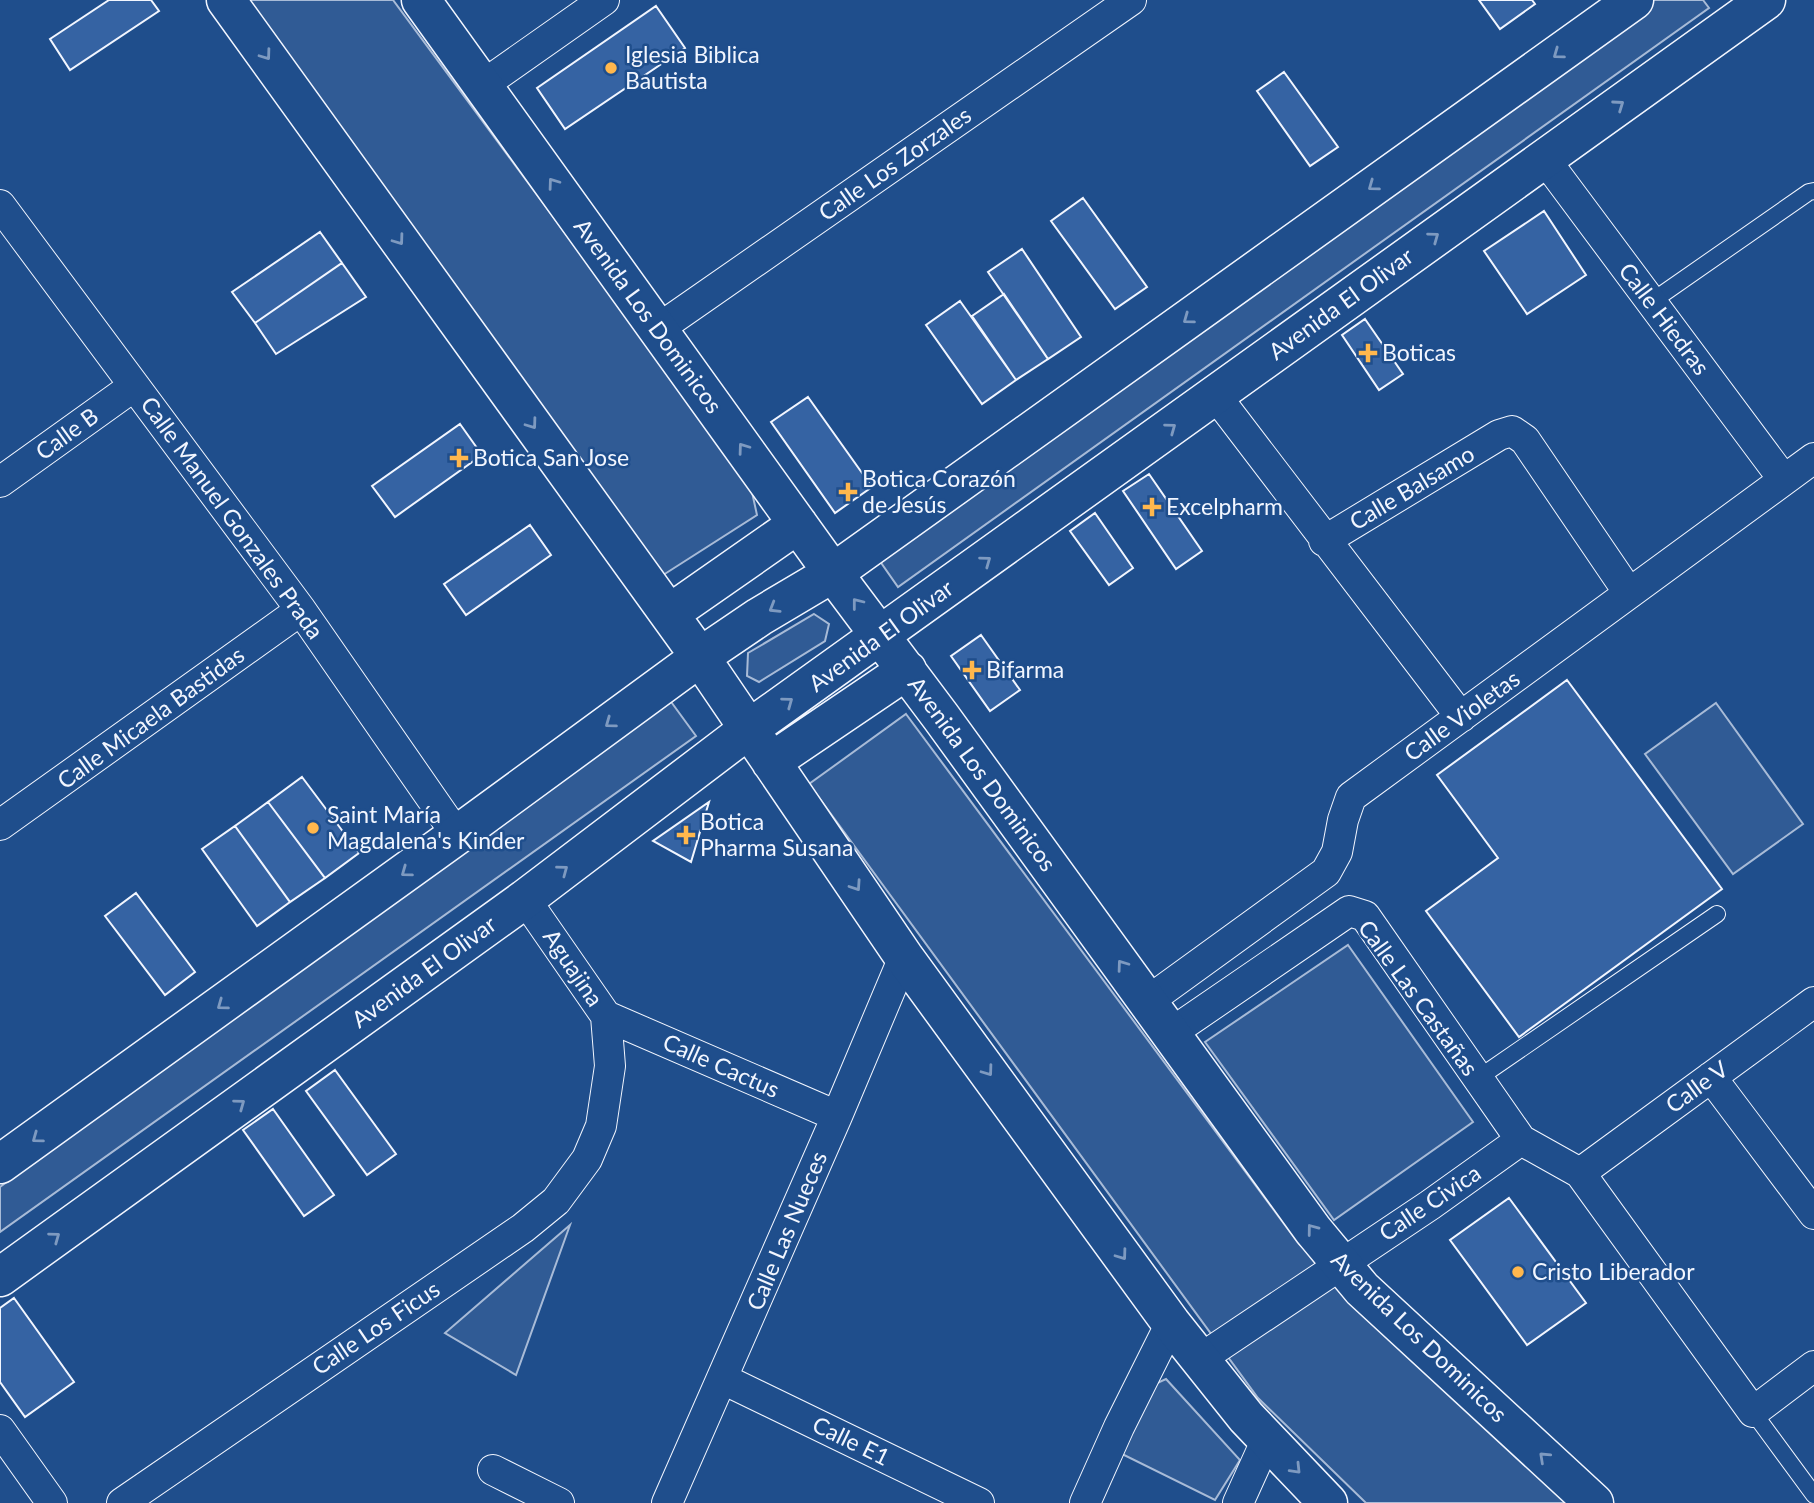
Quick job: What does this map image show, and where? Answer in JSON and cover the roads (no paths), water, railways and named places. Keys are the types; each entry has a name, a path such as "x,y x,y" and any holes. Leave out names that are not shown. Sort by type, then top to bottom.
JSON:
{"main road":[{"path":"226,0 700,657 904,957 1171,1323 1246,1417 1328,1503"},
{"name":"Avenida Los Dominicos","path":"421,0 833,573 1339,1264 1372,1298 1594,1503"},
{"path":"0,1164 700,657 759,617 833,573 1633,0"},
{"name":"Avenida El Olivar","path":"0,1277 525,899 750,729 1216,396 1752,4"},
{"path":"668,614 798,524"},
{"path":"771,762 906,670"}],"street":[{"path":"483,86 604,0"},
{"name":"Calle Los Zorzales","path":"658,329 1131,0"},
{"name":"Calle Hiedras","path":"1544,158 1784,480"},
{"name":"Calle Manuel Gonzales Prada","path":"0,205 301,610 457,835"},
{"name":"Calle B","path":"0,482 134,386"},
{"path":"1216,396 1324,541 1461,717"},
{"name":"Calle Balsamo","path":"1324,541 1499,435 1512,431 1525,440 1629,593"},
{"name":"Calle Violetas","path":"1148,1001 1326,872 1337,852 1351,797 1814,458"},
{"name":"Calle Micaela Bastidas","path":"0,825 301,610"},
{"name":"Aguajina","path":"525,899 606,1016 610,1066 601,1126"},
{"name":"Calle Las Castañas","path":"1171,1033 1349,911 1365,916 1521,1140 1580,1173"},
{"name":"Calle Las Nueces","path":"667,1503 904,957"},
{"name":"Calle V","path":"1580,1173 1814,1002"},
{"name":"Calle Cactus","path":"606,1016 837,1116"},
{"path":"1711,1077 1814,1214"},
{"name":"Calle Los Ficus","path":"122,1503 523,1228 556,1201 587,1159 601,1126"},
{"name":"Calle Civica","path":"1200,1359 1430,1205 1521,1140"},
{"path":"1580,1173 1753,1412 1814,1366"},
{"path":"1085,1503 1171,1323"},
{"name":"Calle E1","path":"723,1379 979,1503"},
{"path":"0,1430 52,1503"},
{"path":"1238,1503 1266,1439"},
{"path":"493,1470 559,1503"}],"lane":[{"path":"1651,302 1814,191"},
{"path":"1477,1079 1717,914"},
{"path":"1753,1412 1814,1495"}],"place":[{"name":"Iglesia Biblica Bautista","path":"611,68"},
{"name":"Boticas","path":"1368,353"},
{"name":"Botica San Jose","path":"459,458"},
{"name":"Botica Corazón de Jesús","path":"848,492"},
{"name":"Excelpharm","path":"1152,507"},
{"name":"Bifarma","path":"972,670"},
{"name":"Saint María Magdalena's Kinder","path":"313,828"},
{"name":"Botica Pharma Susana","path":"686,835"},
{"name":"Cristo Liberador","path":"1518,1272"}]}
